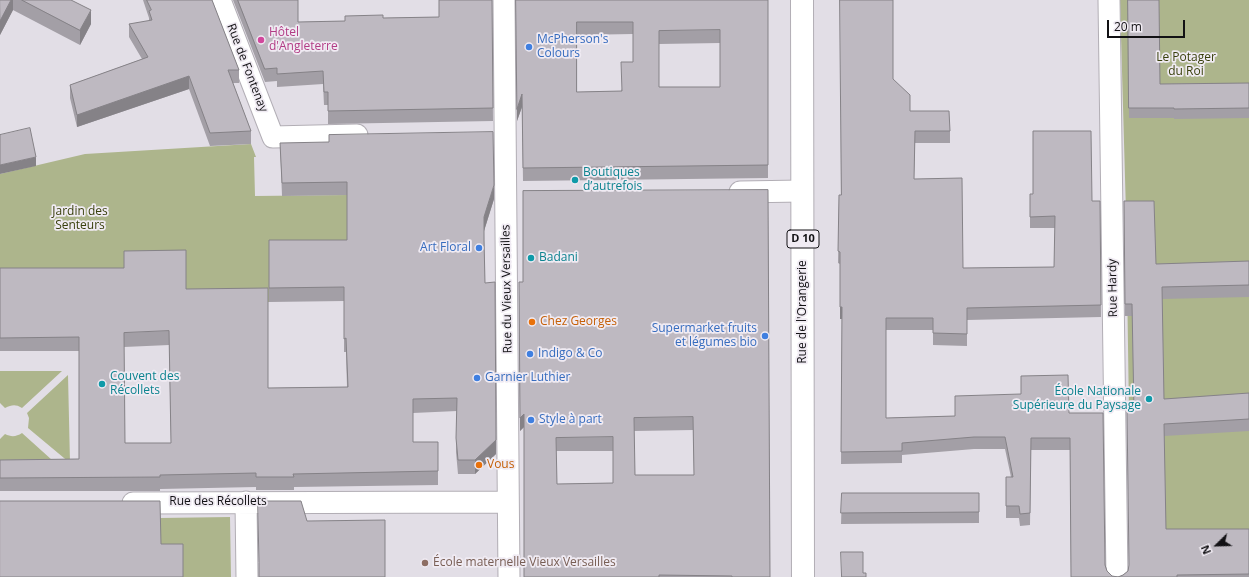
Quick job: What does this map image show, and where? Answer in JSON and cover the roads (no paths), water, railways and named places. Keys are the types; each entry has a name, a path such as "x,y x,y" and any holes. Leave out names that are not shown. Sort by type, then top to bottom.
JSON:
{"main road":[{"name":"Rue de l'Orangerie","path":"802,0 803,577"}],"street":[{"name":"Rue de Fontenay","path":"220,0 273,137 375,135"},
{"name":"Rue du Vieux Versailles","path":"504,0 509,577"},
{"name":"Rue Hardy","path":"1109,0 1117,577"},
{"path":"484,134 505,133"},
{"path":"724,192 802,191"},
{"path":"506,193 527,193"},
{"path":"246,502 247,577"},
{"name":"Rue des Récollets","path":"111,503 508,502"}],"place":[{"name":"Hôtel d'Angleterre","path":"261,40"},
{"name":"McPherson's Colours","path":"529,47"},
{"name":"Boutiques d’autrefois","path":"575,180"},
{"name":"Art Floral","path":"479,248"},
{"name":"Badani","path":"531,258"},
{"name":"Chez Georges","path":"532,322"},
{"name":"Supermarket fruits et légumes bio","path":"765,336"},
{"name":"Indigo & Co","path":"530,354"},
{"name":"Garnier Luthier","path":"477,378"},
{"name":"Couvent des Récollets","path":"102,384"},
{"name":"École Nationale Supérieure du Paysage","path":"1149,399"},
{"name":"Style à part","path":"531,420"},
{"name":"Vous","path":"479,465"},
{"name":"École maternelle Vieux Versailles","path":"425,563"}],"park label":[{"name":"Le Potager du Roi","path":"1186,65"},
{"name":"Jardin des Senteurs","path":"80,219"}]}
